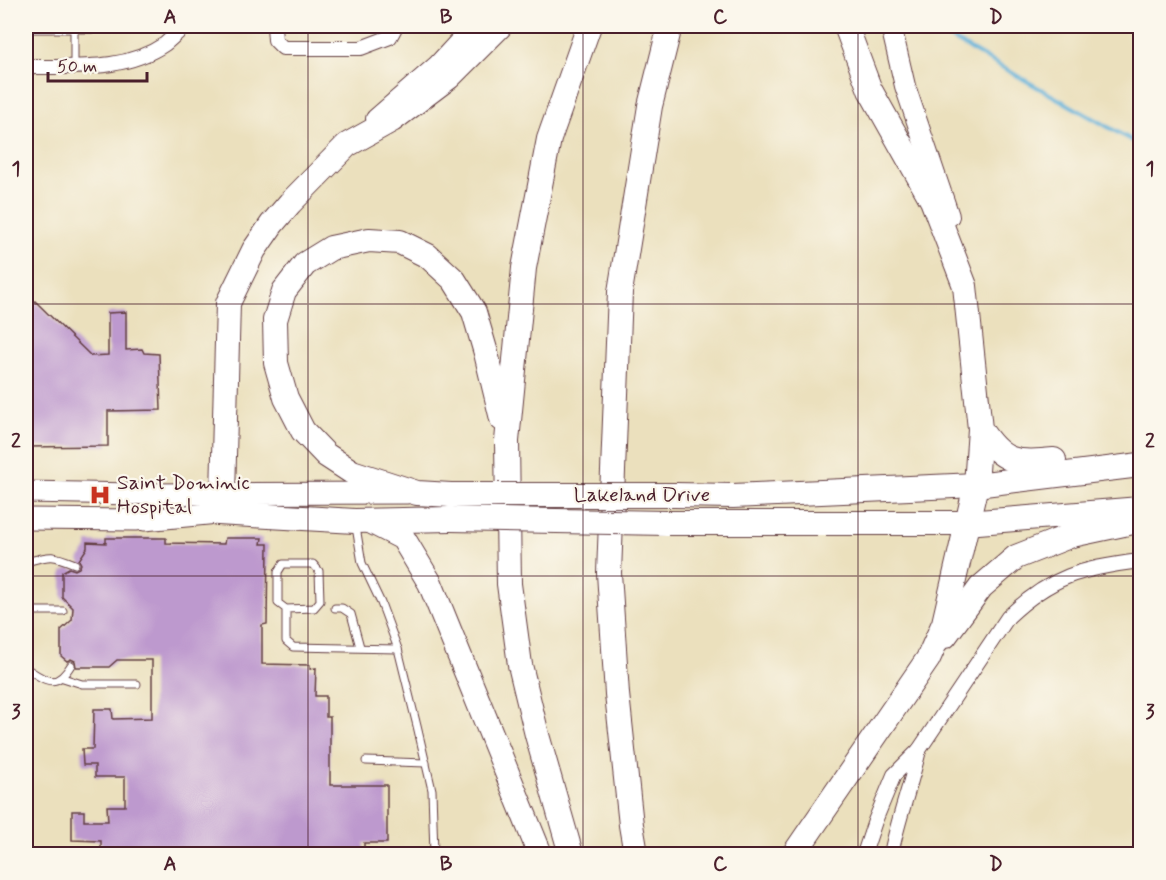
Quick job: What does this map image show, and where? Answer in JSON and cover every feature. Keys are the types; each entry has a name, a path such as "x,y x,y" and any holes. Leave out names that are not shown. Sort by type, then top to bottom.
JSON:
{"highway":[{"path":"220,504 228,303 254,250 290,203 347,145 392,120 449,77 500,26"},
{"path":"571,855 520,665 509,584 507,441 524,268 549,139 590,26"},
{"path":"636,855 617,694 609,573 620,292 650,106 670,26"},
{"path":"846,26 870,90 932,200 965,286 980,429 976,484 944,622 928,659"},
{"path":"417,493 352,472 326,455 303,432 286,398 276,363 274,320 284,291 305,264 331,248 369,240 400,242 429,256 454,280 474,312 507,441"},
{"path":"980,429 991,446 1017,461 1140,458"},
{"name":"Lakeland Drive","path":"417,493 733,496 976,484 1140,465"},
{"name":"Lakeland Drive","path":"220,504 361,520 452,519 667,523 966,524 1140,509"},
{"path":"361,520 403,538 430,583 540,855"},
{"path":"794,855 928,659 981,587 1016,557 1072,535 1140,520"}],"main road":[{"name":"Lakeland Drive","path":"26,492 139,494 220,504"},
{"name":"Lakeland Drive","path":"26,519 141,520 220,504 417,493"}],"street":[{"path":"26,67 114,64 130,61 164,44 186,26"},
{"path":"274,26 275,40 283,48 332,49 361,48 390,37 396,26"},
{"path":"347,145 438,65 474,26"},
{"path":"891,26 905,86 949,215 965,286"},
{"path":"864,855 894,775 919,750 1008,617 1048,584 1080,571 1140,561"},
{"path":"891,855 896,827 912,782 919,750"}],"lane":[{"path":"26,29 92,29 95,26"},
{"path":"74,29 74,66"},
{"path":"361,520 362,563 381,603 398,649 432,790 434,855"},
{"path":"26,562 50,556 60,557 75,564"},
{"path":"283,564 313,564 319,571 320,601 314,608 286,609 278,603 278,572 283,564"},
{"path":"335,608 342,608 351,614 360,647"},
{"path":"286,609 286,641 293,647 398,649"},
{"path":"26,611 63,611"},
{"path":"26,668 43,679 56,681 63,678 71,665"},
{"path":"63,678 82,684 137,684"},
{"path":"366,761 426,763"}],"building":[{"path":"35,301 91,356 108,355 108,313 126,312 126,350 142,349 144,353 159,354 161,410 108,411 108,446 26,447 26,302"},
{"path":"106,538 166,538 166,543 224,544 225,538 262,538 261,544 268,544 267,624 262,625 262,664 310,665 310,669 316,668 315,696 326,696 326,717 330,717 330,785 387,785 387,843 364,843 364,855 101,855 101,841 72,840 72,811 84,811 84,821 108,821 107,806 125,806 125,777 95,777 95,765 83,765 82,749 93,749 94,709 112,709 113,719 152,718 152,660 117,660 109,667 76,667 75,661 71,659 67,661 61,656 61,630 72,620 73,608 62,597 62,572 69,568 75,570 79,568 81,564 79,560 87,548 87,542 106,543"}],"waterway":[{"path":"929,26 1140,145"}],"place":[{"name":"Saint Dominic Hospital","path":"100,495"}]}
